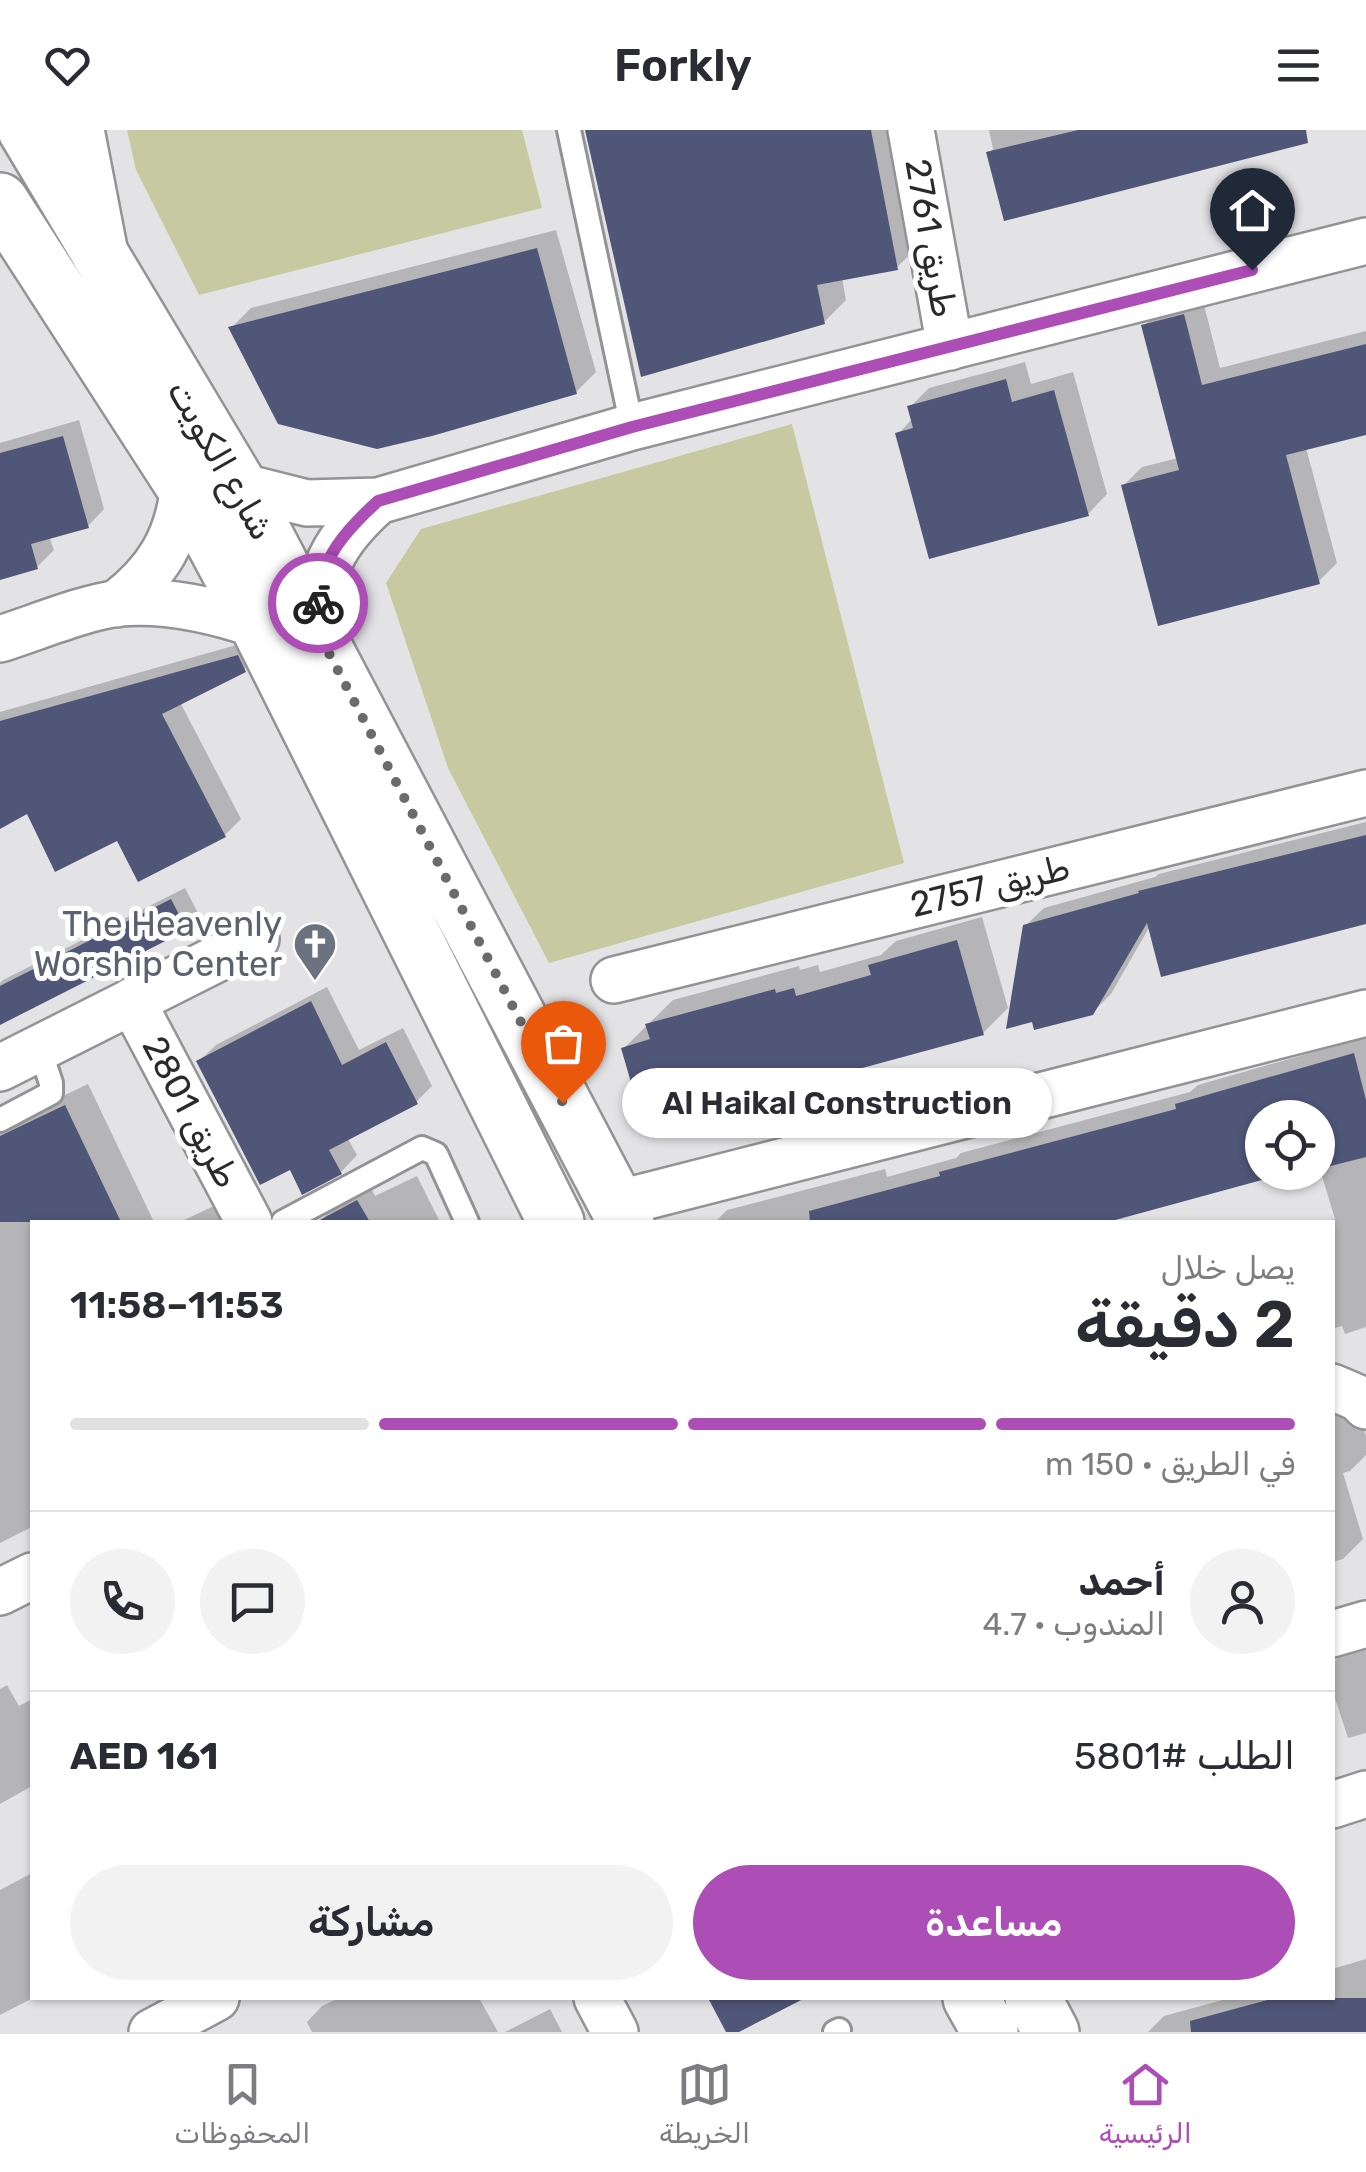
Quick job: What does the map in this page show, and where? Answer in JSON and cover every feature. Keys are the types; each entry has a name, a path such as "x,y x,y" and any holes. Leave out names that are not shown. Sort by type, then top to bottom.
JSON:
{"main road":[{"name":"شارع الكويت","path":"26,130 239,486 621,1213"},
{"path":"76,130 100,254"},
{"name":"شارع الكويت","path":"0,201 184,486 258,625 555,1220"},
{"path":"972,2000 990,2032"},
{"path":"1034,2000 1051,2032"}],"street":[{"name":"طريق 2761","path":"911,130 950,347"},
{"path":"239,486 307,502 378,501 632,427 1366,242"},
{"path":"116,604 139,586 165,554 180,514 184,486"},
{"path":"318,632 318,595 328,558 349,526 378,501"},
{"path":"0,639 116,604 174,604 258,625"},
{"name":"طريق 2757","path":"614,980 1366,793"},
{"name":"طريق 2801","path":"20,1058 256,939"},
{"name":"طريق 2801","path":"132,1001 249,1220"},
{"path":"621,1213 1366,1013"},
{"path":"1335,1388 1366,1406"},
{"path":"0,1592 30,1577"},
{"path":"1335,1633 1366,1624"},
{"path":"1335,1805 1366,1794"},
{"path":"152,2032 212,2000"},
{"path":"598,2000 616,2032"}],"lane":[{"path":"569,130 632,427"},
{"path":"0,1120 51,1093 52,1083 20,1058"},
{"path":"287,1220 422,1148 436,1154 466,1220"}],"green space":[{"path":"127,130 522,130 542,208 199,295 136,170"},
{"path":"792,424 904,863 549,963 448,768 386,583 421,529"}],"building":[{"path":"585,130 871,130 898,270 817,285 825,324 641,377"},
{"path":"1078,130 1306,130 1308,143 1004,221 986,152"},
{"path":"537,248 577,394 432,436 377,449 278,424 228,327"},
{"path":"1184,314 1202,385 1366,344 1366,435 1286,455 1320,584 1158,626 1121,485 1179,470 1141,325"},
{"path":"1006,379 1012,402 1054,390 1089,516 929,559 895,433 913,428 907,406"},
{"path":"63,436 89,528 31,544 38,569 0,580 0,453"},
{"path":"238,655 246,672 162,714 226,837 138,882 117,841 55,872 27,814 0,829 0,721"},
{"path":"1366,835 1366,924 1161,977 1147,923 1093,1015 1034,1030 1032,1022 1006,1029 1023,925 1138,891"},
{"path":"171,899 187,930 0,1025 0,986"},
{"path":"957,940 984,1035 855,1070 856,1073 693,1122 691,1111 643,1124 621,1048 650,1039 645,1024 775,989 776,993 794,988 796,996 871,975 868,965"},
{"path":"311,1001 342,1065 386,1042 418,1104 329,1150 342,1174 302,1195 290,1170 260,1185 196,1061"},
{"path":"1354,1053 1366,1100 1366,1157 1335,1165 1335,1100 1245,1100 1245,1185 1115,1220 810,1220 809,1211 1176,1109 1175,1104"},
{"path":"65,1105 120,1220 0,1222 0,1136"},
{"path":"357,1200 369,1220 320,1220"},
{"path":"1366,1998 1366,2032 1191,2032 1190,2021 1268,2000"},
{"path":"709,2000 801,2000 739,2032 726,2032"}],"way so far":[{"path":"318,603 318,632 563,1103"}],"place":[{"name":"The Heavenly Worship Center","path":"315,982"},
{"name":"Al Haikal Construction","path":"563,1103"}],"route":[{"path":"318,603 328,558 349,526 378,501 632,427 1252,270"}]}
